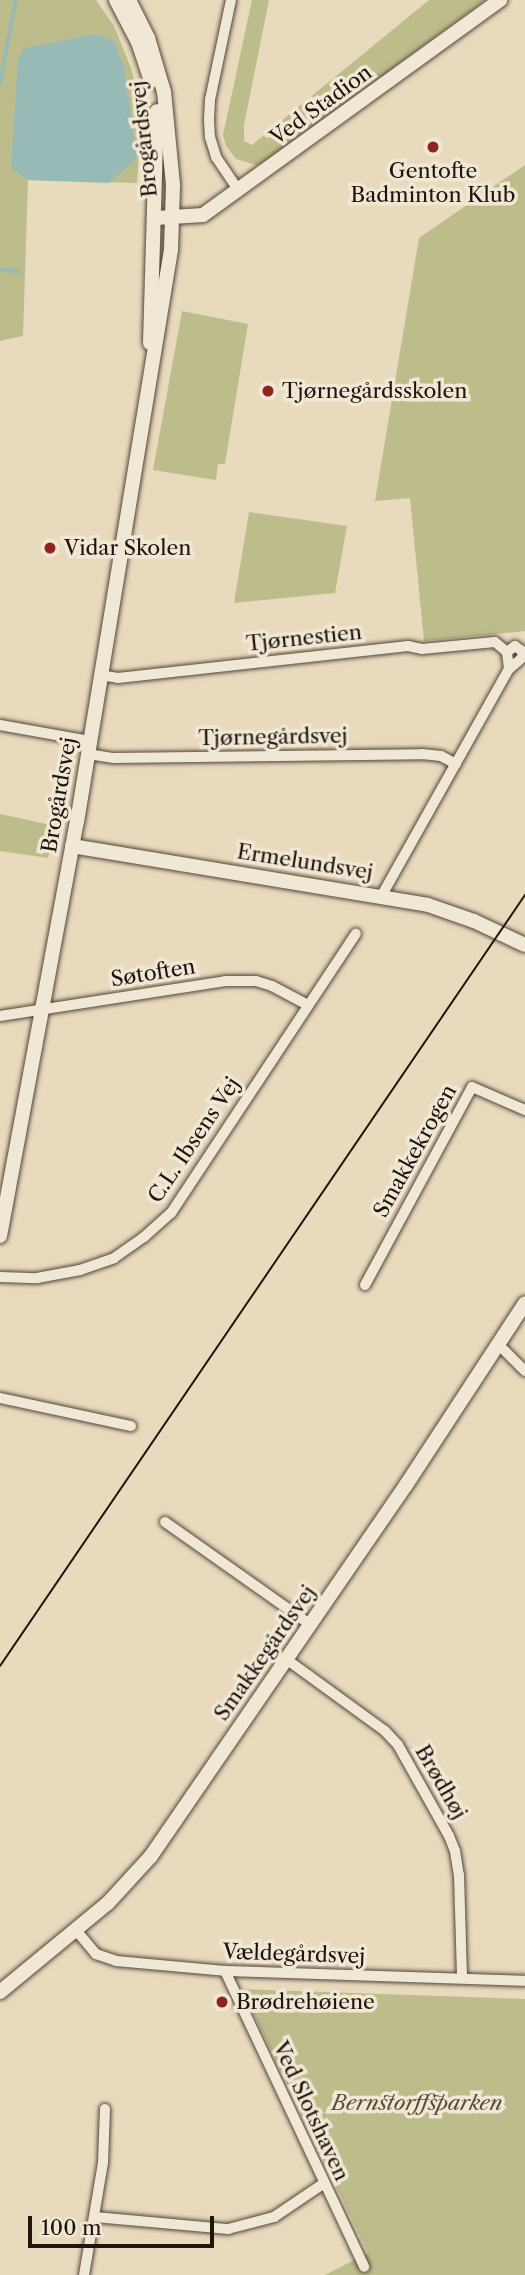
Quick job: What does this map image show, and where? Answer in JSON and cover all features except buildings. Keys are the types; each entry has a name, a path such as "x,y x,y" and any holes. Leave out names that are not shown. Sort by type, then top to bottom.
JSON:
{"street":[{"name":"Brogårdsvej","path":"117,0 147,66 156,106 156,218 151,278 151,362"},
{"name":"Brogårdsvej","path":"0,1236 72,846 151,362 167,280 173,218 171,153 164,92 148,38 129,0"},
{"path":"231,0 212,90 209,120 210,137 216,157 239,191"},
{"name":"Ved Stadion","path":"156,218 203,215 500,0"},
{"path":"151,278 167,280"},
{"name":"Tjørnestien","path":"100,675 118,678 408,646 422,649 501,643 514,666 456,764"},
{"name":"Tjørnegårdsvej","path":"0,725 89,748 114,758 422,754 441,756 456,764"},
{"path":"382,895 456,764"},
{"name":"Ermelundsvej","path":"72,846 382,895 428,905 474,921 525,945"},
{"name":"C.L. Ibsens Vej","path":"0,1277 37,1278 80,1270 114,1258 144,1237 171,1213 356,934"},
{"name":"Søtoften","path":"0,1016 225,981 256,981 272,986 307,1005"},
{"name":"Smakkekrogen","path":"365,1285 472,1087 525,1110"},
{"name":"Smakkegårdsvej","path":"0,1992 108,1903 151,1856 311,1625 525,1303"},
{"path":"499,1345 525,1371"},
{"path":"0,1398 131,1426"},
{"path":"166,1521 311,1625"},
{"name":"Brødhøj","path":"286,1659 385,1731 398,1745 449,1836 456,1851 459,1875 461,1978"},
{"name":"Vældegårdsvej","path":"75,1929 96,1954 116,1961 225,1971 525,1981"},
{"name":"Ved Slotshaven","path":"225,1971 364,2267"},
{"path":"84,2275 103,2164 106,2109"},
{"path":"95,2217 228,2229 274,2217 323,2184"}],"green space":[{"path":"0,0 96,0 114,26 131,68 142,110 137,183 28,180 23,336 0,341"},
{"path":"252,0 269,0 244,125 244,141 252,145 429,0 485,0 267,161 256,165 236,159 226,146 223,135"},
{"path":"525,165 525,631 424,641 410,498 375,501 419,238"},
{"path":"182,311 248,324 225,464 218,464 216,480 153,470"},
{"path":"249,512 347,526 335,593 234,603"},
{"path":"0,814 56,826 48,858 0,851"},
{"name":"Bernstorffsparken","path":"242,1989 525,1999 525,2275 325,2275 368,2253"}],"water":[{"path":"96,34 114,41 124,67 137,158 109,183 28,180 11,168 18,60 24,48"}],"waterway":[{"path":"0,83 16,0"},
{"path":"0,269 19,272"}],"tram line":[{"path":"0,1666 525,895"}],"place":[{"name":"Gentofte Badminton Klub","path":"433,147"},
{"name":"Tjørnegårdsskolen","path":"268,391"},
{"name":"Vidar Skolen","path":"50,548"},
{"name":"Brødrehøiene","path":"222,2002"}]}
